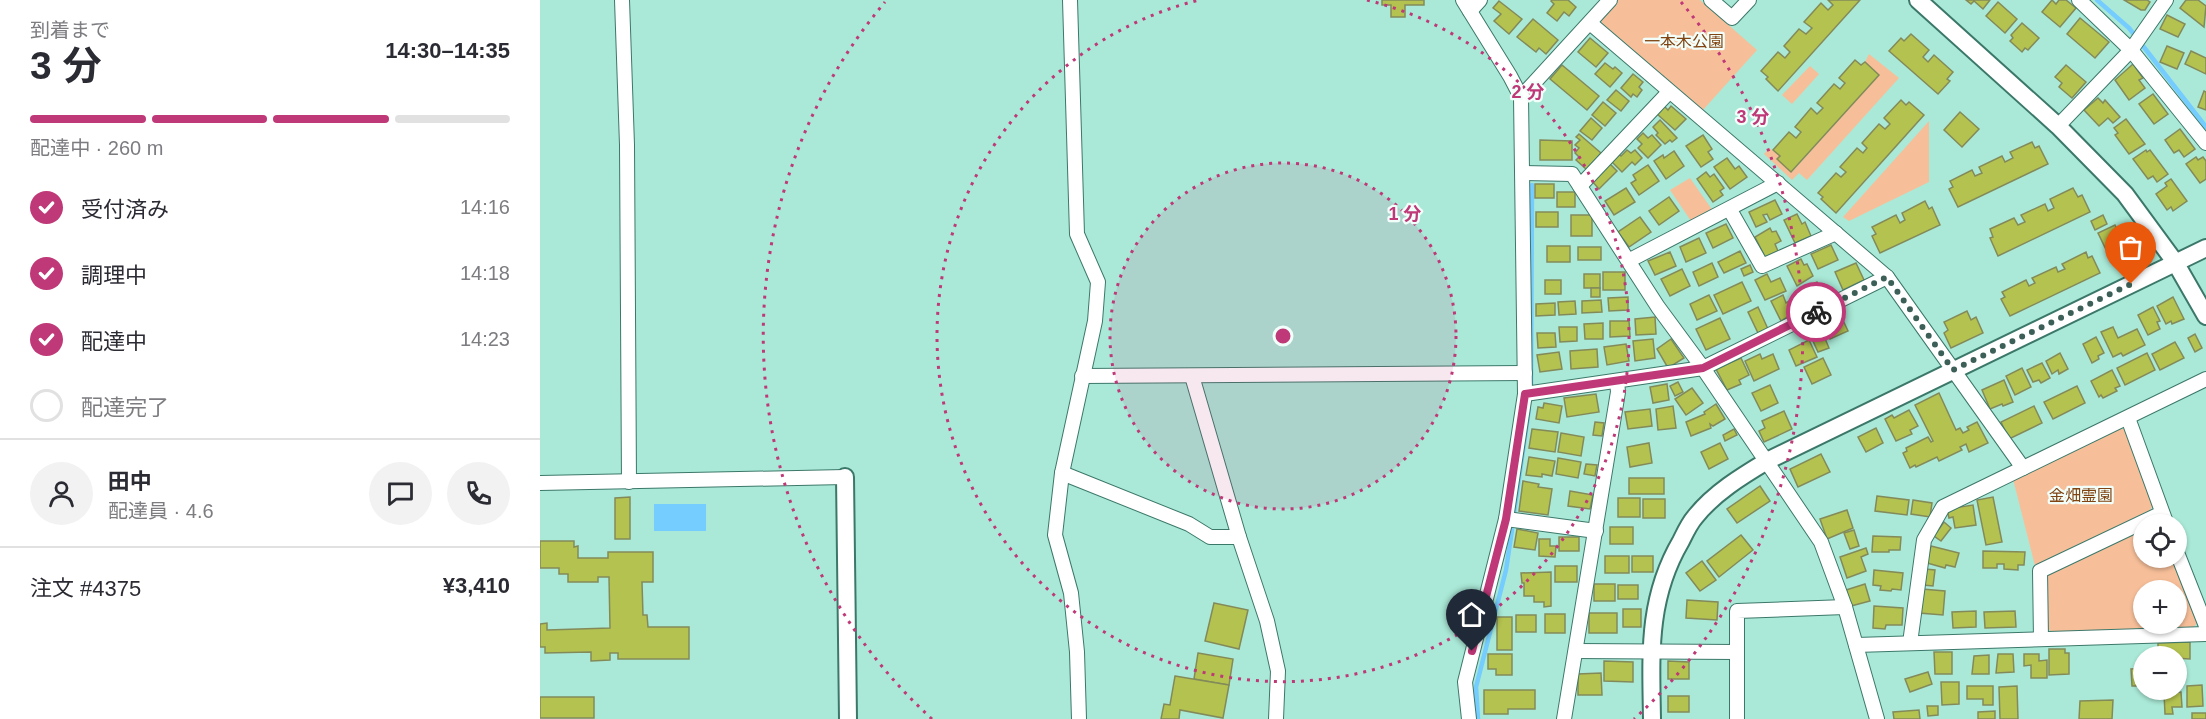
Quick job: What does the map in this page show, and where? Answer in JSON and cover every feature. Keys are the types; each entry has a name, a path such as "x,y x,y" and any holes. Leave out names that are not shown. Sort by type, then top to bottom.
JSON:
{"street":[{"path":"622,0 627,145 629,482"},
{"path":"1070,0 1077,234 1098,282 1095,321 1062,473 1055,535 1071,593 1077,652 1079,719"},
{"path":"1469,719 1465,682 1506,519 1525,394 1521,97 1466,6 1480,0"},
{"path":"1521,97 1610,0"},
{"path":"1711,0 1732,18 1749,0"},
{"path":"1917,0 2058,126 2125,194 2175,262 2206,316"},
{"path":"2079,0 2131,50 2206,143"},
{"path":"2058,126 2131,50 2166,0"},
{"path":"1590,23 1887,277 2023,468"},
{"path":"1580,186 1669,92"},
{"path":"1522,173 1572,174 1658,307 1703,368 1821,542 1845,607 1877,719"},
{"path":"1629,260 1730,210 1778,183"},
{"path":"1730,210 1762,266 1836,233"},
{"path":"1652,719 1651,652 1654,609 1669,562 1695,517 1732,483 1767,461 2206,248"},
{"path":"1525,394 1703,368 1887,277"},
{"path":"1082,376 1525,373"},
{"path":"1192,376 1239,537 1267,621 1278,671 1276,719"},
{"path":"1910,643 1924,540 1943,507 2206,379"},
{"path":"1564,719 1618,392 1617,381"},
{"path":"2128,418 2162,514"},
{"path":"1062,473 1190,524 1210,537 1239,537"},
{"path":"540,483 845,477 848,719"},
{"path":"1506,519 1596,531"},
{"path":"2041,639 2040,571 2133,532"},
{"path":"2183,568 2206,626"},
{"path":"1737,719 1737,611 1845,607"},
{"path":"1856,645 2206,634"},
{"path":"1576,651 1736,652"}],"green space":[{"name":"一本木公園","path":"1618,0 1700,0 1757,50 1703,110 1602,24 1601,19"},
{"path":"1869,54 1899,78 1807,180 1799,173 1792,180 1764,154 1769,148 1780,156 1777,159 1792,172 1879,75 1865,62"},
{"path":"1810,66 1819,74 1792,104 1782,95"},
{"path":"1929,121 1929,182 1849,221 1843,217"},
{"path":"1690,178 1713,211 1691,221 1670,190"},
{"name":"金畑霊園","path":"2117,429 2126,429 2153,504 2150,511 2144,514 2133,514 2133,519 2035,566 2013,479"},
{"path":"2133,534 2133,568 2177,568 2182,580 2133,580 2133,630 2052,632 2047,628 2046,580 2048,573"},
{"path":"2187,594 2198,622 2193,628 2187,628"}],"water":[{"path":"654,504 706,504 706,531 654,531"}],"building":[{"path":"1382,0 1424,0 1424,5 1405,5 1405,17 1391,17 1391,5 1382,5"},
{"path":"1552,0 1568,0 1576,7 1569,16 1564,12 1557,21 1547,13 1554,4"},
{"path":"1828,0 1860,0 1778,91 1761,71 1778,52 1785,58 1790,52 1784,46 1799,29 1806,34 1812,28 1804,22 1821,3 1828,10 1833,5"},
{"path":"1966,0 1990,0 1983,9 1974,1 1971,4"},
{"path":"2052,0 2056,4 2059,0 2066,0 2076,8 2060,27 2042,12"},
{"path":"2124,0 2150,2 2145,10 2141,10"},
{"path":"2186,0 2198,0 2206,6 2204,27 2180,8"},
{"path":"1499,1 1522,19 1509,34 1494,21 1501,14 1493,8"},
{"path":"1998,2 2017,19 2005,33 1986,16"},
{"path":"2167,15 2185,24 2178,37 2160,29"},
{"path":"2080,18 2109,42 2095,58 2067,34"},
{"path":"1533,19 1558,40 1546,54 1539,48 1536,52 1517,37"},
{"path":"2022,23 2039,38 2028,50 2025,48 2022,52 2010,41 2013,38 2011,35"},
{"path":"1911,34 1929,50 1923,57 1928,62 1934,55 1953,72 1947,79 1950,81 1938,94 1889,51 1901,38 1904,41"},
{"path":"1590,38 1608,53 1596,67 1578,52"},
{"path":"2167,46 2184,53 2177,69 2160,62"},
{"path":"2191,51 2206,58 2206,74 2185,64"},
{"path":"1855,60 1861,65 1865,62 1879,75 1791,172 1777,159 1780,156 1773,150 1789,132 1796,138 1801,132 1795,127 1811,108 1817,114 1823,108 1817,103 1834,84 1840,89 1845,83 1839,78"},
{"path":"1605,63 1622,73 1610,87 1595,74"},
{"path":"2133,64 2143,78 2139,80 2145,88 2129,100 2115,80"},
{"path":"1562,65 1599,96 1587,110 1550,79"},
{"path":"2066,65 2086,82 2072,98 2059,87 2062,83 2055,77"},
{"path":"1633,74 1643,82 1639,87 1642,90 1637,97 1633,94 1631,97 1621,88"},
{"path":"1616,90 1629,101 1621,111 1607,100"},
{"path":"2204,91 2206,92 2206,110 2198,107"},
{"path":"2153,94 2168,114 2154,124 2139,104"},
{"path":"2098,98 2103,103 2105,100 2120,117 2113,123 2108,118 2099,126 2084,110"},
{"path":"1901,100 1906,105 1909,102 1924,115 1836,213 1818,193 1836,173 1841,177 1846,172 1840,167 1857,148 1863,153 1867,148 1862,143 1879,124 1885,129 1890,124 1884,118"},
{"path":"1603,102 1616,113 1605,126 1592,115"},
{"path":"1664,106 1668,110 1671,106 1686,119 1675,130 1657,114"},
{"path":"1960,112 1979,129 1962,147 1944,130"},
{"path":"1591,118 1602,128 1592,140 1580,131"},
{"path":"2126,119 2145,144 2129,154 2115,135 2118,133 2114,128"},
{"path":"1660,120 1677,138 1672,142 1670,140 1665,144 1656,135 1658,133 1653,127"},
{"path":"2180,129 2195,149 2184,157 2179,150 2174,153 2165,140"},
{"path":"1643,133 1648,138 1652,135 1661,145 1648,158 1638,148 1642,144 1637,139"},
{"path":"1579,134 1601,153 1587,170 1576,160 1579,157 1575,153 1579,148 1575,145 1580,140 1576,137"},
{"path":"1703,135 1712,149 1708,152 1713,159 1701,167 1686,146"},
{"path":"1540,140 1572,141 1572,160 1540,160"},
{"path":"2032,142 2035,148 2039,146 2048,164 1958,207 1949,189 1953,187 1950,181 1972,170 1975,176 1982,173 1979,167 2002,156 2005,162 2013,158 2010,152"},
{"path":"1627,150 1631,153 1635,150 1642,158 1635,165 1632,162 1622,172 1611,161 1618,154 1621,156"},
{"path":"2146,150 2147,152 2150,150 2168,174 2157,182 2153,176 2148,179 2133,159"},
{"path":"1674,151 1684,166 1666,179 1654,161"},
{"path":"2196,157 2198,160 2203,157 2206,161 2206,179 2200,183 2186,164"},
{"path":"1727,158 1735,169 1739,166 1747,177 1730,189 1714,167"},
{"path":"1609,163 1617,171 1599,189 1591,180"},
{"path":"1648,165 1659,181 1639,195 1631,183 1636,180 1633,175"},
{"path":"1706,172 1710,177 1714,174 1724,188 1720,191 1723,195 1713,202 1697,179"},
{"path":"2171,179 2187,201 2173,211 2171,207 2167,210 2156,194 2167,186 2165,183"},
{"path":"1535,184 1554,184 1554,198 1535,198"},
{"path":"1626,188 1635,202 1614,215 1605,201"},
{"path":"2073,188 2078,197 2082,195 2090,212 1998,256 1990,238 1993,237 1990,229 2014,218 2018,225 2025,222 2021,215 2045,204 2048,211 2054,208 2050,199"},
{"path":"1557,192 1575,192 1575,207 1557,207"},
{"path":"1669,197 1679,211 1659,225 1649,211"},
{"path":"1775,200 1782,214 1770,220 1767,214 1763,215 1767,222 1756,227 1749,212"},
{"path":"1925,201 1929,209 1932,207 1940,225 1880,253 1872,236 1876,234 1872,227 1896,215 1900,223 1905,220 1902,213"},
{"path":"1536,212 1558,212 1558,227 1536,227"},
{"path":"1797,214 1802,224 1805,222 1811,236 1795,243 1784,220"},
{"path":"1571,215 1592,215 1592,236 1571,236"},
{"path":"2103,215 2107,224 2095,230 2091,221"},
{"path":"1640,217 1651,232 1629,247 1618,232"},
{"path":"1726,224 1733,238 1713,248 1706,233"},
{"path":"2115,225 2129,254 2112,262 2098,233"},
{"path":"1770,228 1772,232 1776,231 1781,241 1775,244 1778,251 1765,257 1755,237"},
{"path":"1699,238 1706,253 1686,262 1680,247"},
{"path":"1831,245 1838,260 1818,269 1811,254"},
{"path":"1547,246 1570,246 1570,262 1547,262"},
{"path":"1578,247 1601,247 1601,260 1578,260"},
{"path":"1740,251 1746,263 1724,273 1718,262"},
{"path":"1670,252 1676,266 1655,275 1648,261"},
{"path":"2086,252 2088,258 2092,256 2100,273 2010,316 2001,299 2005,297 2002,292 2026,280 2029,286 2035,283 2032,278 2056,267 2058,272 2065,269 2062,264"},
{"path":"1801,259 1804,265 1807,264 1813,276 1797,286 1787,266"},
{"path":"1712,263 1718,277 1699,286 1693,272"},
{"path":"1856,263 1864,280 1843,290 1835,272"},
{"path":"1750,265 1753,272 1744,276 1741,269"},
{"path":"1682,269 1690,286 1670,296 1661,279"},
{"path":"1603,272 1625,272 1625,290 1603,290"},
{"path":"1584,274 1600,274 1600,288 1584,288"},
{"path":"1767,274 1771,282 1780,278 1786,291 1765,300 1755,280"},
{"path":"1545,280 1561,280 1561,294 1545,294"},
{"path":"1742,282 1751,301 1723,314 1714,295"},
{"path":"1817,282 1819,286 1824,284 1829,295 1824,297 1825,300 1810,307 1802,289"},
{"path":"1591,288 1600,288 1600,297 1591,297"},
{"path":"1709,295 1717,311 1697,320 1690,304"},
{"path":"1783,295 1786,303 1791,300 1796,312 1781,321 1771,301"},
{"path":"1628,297 1628,310 1609,311 1608,298"},
{"path":"2173,297 2184,319 2166,324 2157,306"},
{"path":"1601,300 1602,312 1582,313 1582,301"},
{"path":"1575,301 1576,314 1559,315 1558,302"},
{"path":"1555,303 1555,315 1536,316 1536,304"},
{"path":"1758,307 1768,329 1758,333 1748,312"},
{"path":"2153,307 2160,321 2157,322 2160,329 2148,335 2138,315"},
{"path":"1967,311 1971,320 1976,317 1983,333 1951,348 1944,333 1948,330 1944,322"},
{"path":"1839,312 1848,331 1830,339 1821,321"},
{"path":"1655,317 1656,334 1636,335 1635,319"},
{"path":"1720,318 1730,339 1706,350 1696,329"},
{"path":"1610,321 1629,321 1630,336 1610,337"},
{"path":"1603,323 1603,339 1585,339 1584,324"},
{"path":"1559,327 1577,327 1577,341 1560,342"},
{"path":"2113,327 2118,338 2137,329 2145,345 2123,356 2121,353 2113,357 2101,332"},
{"path":"1537,333 1555,333 1556,347 1538,348"},
{"path":"2195,334 2202,348 2195,352 2188,338"},
{"path":"1824,336 1829,348 1818,352 1813,341"},
{"path":"2096,337 2104,353 2092,363 2083,344"},
{"path":"1653,339 1655,358 1635,361 1633,341"},
{"path":"1671,339 1684,358 1668,368 1657,349"},
{"path":"1809,340 1817,357 1796,366 1789,350"},
{"path":"2175,342 2184,358 2160,370 2152,354"},
{"path":"1626,344 1629,361 1607,365 1604,347"},
{"path":"1597,349 1598,367 1571,369 1570,351"},
{"path":"1559,352 1562,369 1540,372 1537,355"},
{"path":"2060,353 2068,369 2059,374 2058,370 2052,374 2046,361"},
{"path":"2147,353 2155,370 2125,385 2117,368"},
{"path":"1760,354 1762,359 1773,354 1779,369 1754,381 1745,361"},
{"path":"1741,358 1749,375 1739,380 1741,384 1727,390 1716,369"},
{"path":"1823,358 1831,375 1812,384 1804,367"},
{"path":"2042,363 2050,378 2041,383 2039,380 2033,382 2027,370"},
{"path":"2022,368 2031,387 2015,395 2006,376"},
{"path":"2112,370 2120,386 2115,388 2117,391 2103,398 2101,395 2099,397 2091,381"},
{"path":"2004,380 2013,402 1990,409 1982,390"},
{"path":"1678,382 1683,392 1675,396 1670,386"},
{"path":"1667,384 1669,400 1653,403 1650,387"},
{"path":"1770,385 1778,403 1761,411 1752,393"},
{"path":"2077,386 2085,403 2053,419 2044,402"},
{"path":"1692,388 1703,403 1686,415 1675,399"},
{"path":"1939,393 1956,430 1960,428 1963,433 1969,430 1967,427 1977,422 1988,443 1969,452 1966,444 1960,447 1962,450 1939,461 1937,457 1910,468 1903,453 1907,451 1906,448 1928,437 1931,442 1933,441 1915,405"},
{"path":"1596,394 1599,412 1567,417 1564,398"},
{"path":"1544,403 1562,406 1559,423 1536,419 1538,407 1543,408"},
{"path":"1716,404 1725,419 1713,426 1710,424 1711,428 1691,436 1686,422 1705,414 1704,412"},
{"path":"1673,406 1676,428 1658,430 1656,409"},
{"path":"2034,406 2042,423 2009,439 2001,422"},
{"path":"1650,409 1652,426 1628,429 1625,412"},
{"path":"1909,410 1918,426 1910,430 1912,434 1896,441 1885,419 1892,415 1894,418"},
{"path":"1784,411 1792,429 1764,442 1759,431 1765,428 1762,421"},
{"path":"1595,422 1604,423 1602,436 1593,435"},
{"path":"1876,428 1883,443 1866,452 1858,437"},
{"path":"1532,429 1558,432 1555,452 1529,448"},
{"path":"1734,429 1737,435 1725,441 1723,435"},
{"path":"1561,433 1584,437 1581,456 1558,452"},
{"path":"1649,443 1652,463 1630,467 1627,447"},
{"path":"1720,443 1728,459 1709,469 1701,452"},
{"path":"1821,454 1830,472 1798,487 1790,469"},
{"path":"1529,457 1555,461 1552,476 1526,475"},
{"path":"1558,458 1581,462 1578,478 1556,474"},
{"path":"1586,464 1597,465 1595,476 1584,474"},
{"path":"1629,478 1664,478 1664,494 1629,494"},
{"path":"1523,481 1552,489 1548,515 1519,511"},
{"path":"1760,486 1770,501 1737,523 1727,509"},
{"path":"1570,491 1593,495 1590,509 1568,506"},
{"path":"1877,496 1909,500 1907,515 1875,511"},
{"path":"630,497 630,539 615,539 615,498"},
{"path":"1993,497 2002,542 1986,545 1977,500"},
{"path":"1618,498 1640,498 1640,517 1618,517"},
{"path":"1643,499 1665,499 1665,518 1643,518"},
{"path":"1913,500 1932,503 1930,517 1911,514"},
{"path":"1973,505 1976,525 1955,528 1953,517 1949,518 1947,509"},
{"path":"1847,510 1853,528 1827,539 1820,519"},
{"path":"1944,522 1951,528 1941,541 1934,536"},
{"path":"1610,527 1633,527 1633,544 1610,544"},
{"path":"1517,529 1538,533 1535,550 1514,547"},
{"path":"1854,530 1859,546 1850,549 1844,533"},
{"path":"1741,535 1753,550 1719,577 1707,561"},
{"path":"1873,536 1901,537 1900,550 1872,552"},
{"path":"1559,537 1579,537 1579,551 1559,551"},
{"path":"1539,539 1550,539 1550,546 1556,546 1555,557 1539,556"},
{"path":"540,541 574,541 574,547 578,546 578,558 608,558 608,552 653,552 653,582 642,582 643,615 647,615 648,627 689,627 689,659 618,659 618,653 610,653 610,660 591,661 591,652 545,653 545,647 540,647 540,624 547,623 547,630 610,628 609,577 598,577 598,582 568,582 568,574 559,574 559,568 540,568"},
{"path":"1931,546 1959,553 1955,567 1946,565 1945,568 1927,563"},
{"path":"1866,548 1868,554 1861,557 1866,571 1847,578 1840,557"},
{"path":"1983,551 2025,552 2024,565 2018,565 2018,570 2004,569 2004,564 1997,564 1997,568 1983,568"},
{"path":"1605,556 1629,556 1629,573 1605,573"},
{"path":"1632,556 1653,556 1653,572 1632,572"},
{"path":"1702,561 1716,580 1700,591 1686,573"},
{"path":"1555,566 1577,566 1577,582 1555,582"},
{"path":"1925,569 1935,570 1933,586 1923,585"},
{"path":"1874,570 1903,573 1901,590 1880,590 1881,586 1873,585"},
{"path":"1551,572 1551,606 1544,607 1544,602 1534,602 1534,596 1524,596 1521,573"},
{"path":"1594,584 1615,584 1615,601 1594,601"},
{"path":"1865,584 1870,601 1851,606 1846,590"},
{"path":"1618,585 1638,585 1638,599 1618,599"},
{"path":"1922,589 1945,591 1943,615 1919,613"},
{"path":"1687,600 1718,602 1717,620 1686,618"},
{"path":"1214,603 1248,610 1239,649 1205,641"},
{"path":"1874,606 1903,608 1902,625 1886,625 1885,629 1873,628"},
{"path":"1623,609 1641,609 1641,627 1623,627"},
{"path":"1976,611 1976,627 1953,628 1952,612"},
{"path":"2015,611 2016,627 1985,628 1984,612"},
{"path":"1589,613 1617,613 1617,633 1589,633"},
{"path":"1545,614 1565,614 1565,633 1545,633"},
{"path":"1516,615 1536,615 1536,632 1516,632"},
{"path":"1497,617 1512,617 1512,650 1497,650"},
{"path":"2190,642 2190,659 2187,659 2187,646 2158,646 2158,643"},
{"path":"2049,649 2065,649 2065,653 2069,653 2069,674 2049,675"},
{"path":"1934,652 1952,652 1952,674 1935,674"},
{"path":"1198,653 1233,659 1229,685 1194,679"},
{"path":"1488,654 1512,654 1512,675 1496,675 1496,669 1488,669"},
{"path":"1998,654 2013,654 2014,672 1996,673"},
{"path":"2024,654 2039,654 2039,661 2047,660 2047,678 2031,678 2031,665 2024,666"},
{"path":"1989,655 1989,674 1972,674 1974,656"},
{"path":"1604,661 1633,662 1633,682 1604,681"},
{"path":"1668,661 1689,662 1689,679 1668,679"},
{"path":"2131,669 2133,669 2133,686 2132,686"},
{"path":"1928,672 1932,684 1910,692 1905,679"},
{"path":"1601,673 1602,695 1578,695 1578,674"},
{"path":"1175,676 1229,685 1223,718 1180,710 1179,719 1161,719 1164,704 1170,705"},
{"path":"1941,682 1959,682 1959,704 1942,705"},
{"path":"2202,685 2203,706 2187,707 2187,686"},
{"path":"1967,686 1993,686 1993,705 1983,705 1983,699 1967,699"},
{"path":"2017,686 2018,719 2000,719 1999,687"},
{"path":"1484,690 1535,690 1535,709 1508,709 1508,714 1484,714"},
{"path":"1668,696 1689,696 1689,712 1668,712"},
{"path":"540,697 594,697 594,718 540,718"},
{"path":"2113,700 2112,719 2079,719 2080,701"},
{"path":"2164,700 2182,700 2182,707 2172,707 2173,714 2165,714"},
{"path":"1927,706 1938,706 1938,715 1928,716"},
{"path":"1919,710 1920,719 1894,719 1893,712"},
{"path":"1995,711 1995,719 1978,719 1978,712"},
{"path":"2192,713 2206,713 2206,719 2192,719"}],"waterway":[{"path":"2097,0 2129,28 2206,127"},
{"path":"1531,385 1532,185"},
{"path":"1514,513 1529,409"},
{"path":"1478,719 1476,687 1506,570 1512,530"}],"way so far":[{"path":"1816,312 1887,277 1953,370 2131,284"}],"route":[{"path":"1472,651 1506,519 1525,394 1703,368 1816,312"}]}
